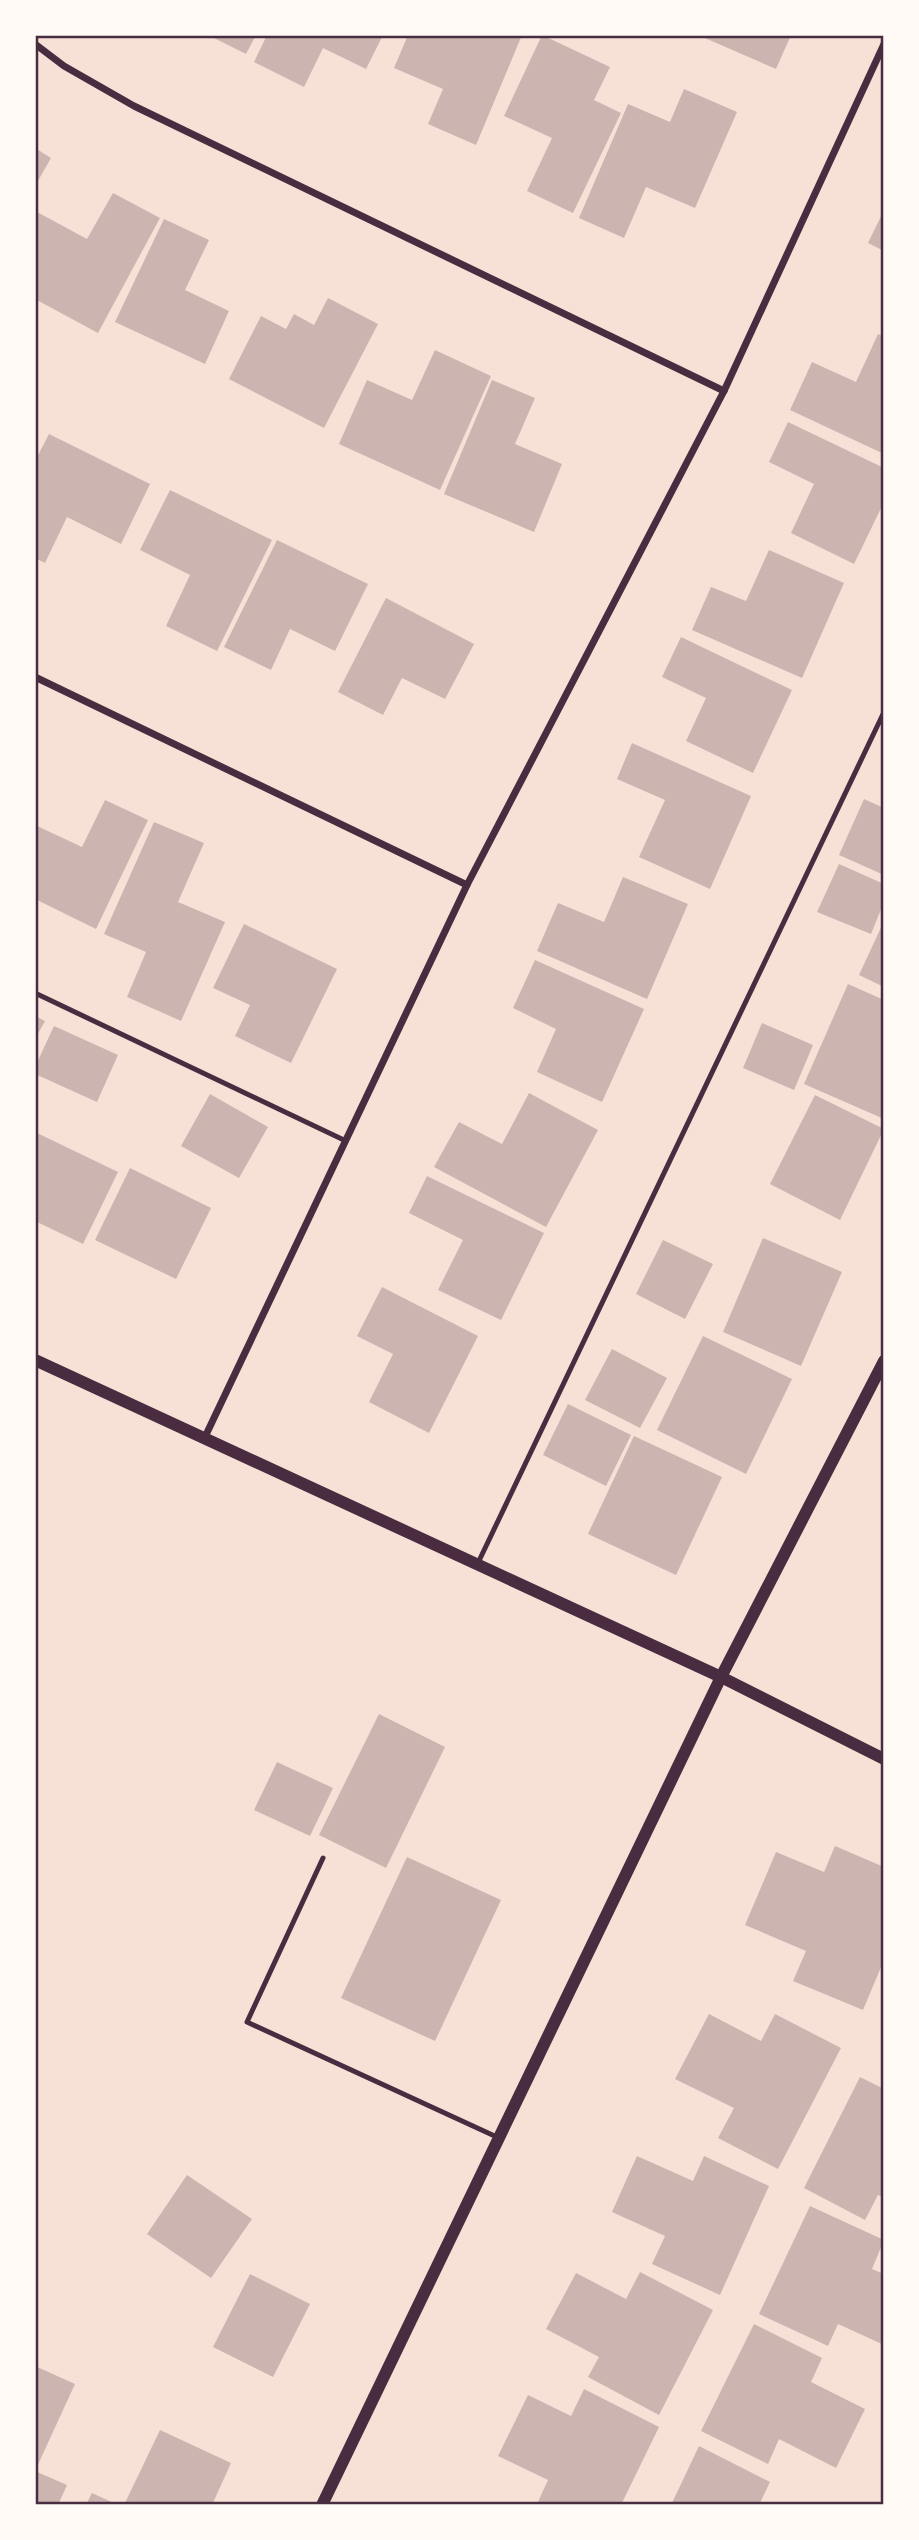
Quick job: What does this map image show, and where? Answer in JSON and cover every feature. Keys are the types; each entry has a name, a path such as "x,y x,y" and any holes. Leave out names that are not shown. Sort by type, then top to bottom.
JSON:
{"street":[{"path":"35,44 64,66 134,106 724,391"},
{"path":"204,1439 467,885 724,391 884,44"},
{"path":"35,677 467,885"},
{"path":"35,1360 721,1677 884,1759"},
{"path":"323,2505 721,1677 884,1361"}],"lane":[{"path":"477,1565 884,712"},
{"path":"35,993 346,1140"},
{"path":"323,1858 247,2022 499,2138"}],"building":[{"path":"208,35 256,35 246,54"},
{"path":"267,35 383,35 366,69 323,48 304,87 254,62"},
{"path":"408,35 522,35 476,145 428,124 443,89 394,68"},
{"path":"542,35 610,67 594,100 621,113 573,213 527,191 552,138 504,116"},
{"path":"698,35 791,35 776,69"},
{"path":"684,89 737,112 695,208 646,187 624,238 579,218 628,104 670,122"},
{"path":"35,148 51,158 35,186"},
{"path":"113,193 160,218 98,333 35,299 35,216 37,212 87,239"},
{"path":"884,210 884,251 868,243"},
{"path":"164,219 209,240 185,290 229,311 205,364 115,322"},
{"path":"328,298 378,324 324,428 229,379 261,316 286,329 294,314 314,325"},
{"path":"878,334 884,337 884,454 790,410 812,362 856,382"},
{"path":"435,350 491,376 440,490 339,444 367,380 412,400"},
{"path":"492,380 535,398 515,444 562,464 534,532 444,494"},
{"path":"788,422 884,468 884,502 854,564 791,533 814,484 769,462"},
{"path":"49,434 150,484 121,544 67,517 45,563 35,558 35,461"},
{"path":"170,490 272,540 217,651 166,626 190,575 140,550"},
{"path":"277,540 368,584 335,651 290,629 271,670 224,647"},
{"path":"769,550 844,583 802,678 692,630 711,587 746,601"},
{"path":"386,598 474,644 445,699 402,678 383,715 338,692"},
{"path":"681,637 792,690 753,773 686,741 706,698 662,677"},
{"path":"632,743 751,796 710,889 639,857 665,800 617,779"},
{"path":"864,799 884,808 884,875 839,855"},
{"path":"105,800 148,820 96,929 35,899 35,825 82,847"},
{"path":"154,822 204,843 178,902 225,922 181,1021 127,997 146,952 104,934"},
{"path":"839,864 884,884 884,902 871,934 817,912"},
{"path":"623,877 688,904 647,999 537,951 558,903 604,922"},
{"path":"884,921 884,987 859,975"},
{"path":"244,924 337,969 291,1063 235,1036 250,1005 213,988"},
{"path":"535,960 644,1009 602,1102 537,1072 556,1029 513,1008"},
{"path":"848,984 884,1000 884,1119 804,1084"},
{"path":"35,1016 45,1021 35,1039"},
{"path":"762,1023 813,1045 794,1090 743,1068"},
{"path":"54,1026 118,1055 97,1102 35,1074 35,1067"},
{"path":"529,1093 598,1130 546,1227 434,1167 459,1122 502,1144"},
{"path":"210,1094 268,1127 239,1178 181,1146"},
{"path":"815,1095 884,1129 840,1220 770,1184"},
{"path":"35,1132 118,1172 83,1244 35,1221"},
{"path":"130,1168 211,1208 176,1279 95,1240"},
{"path":"427,1176 544,1233 501,1320 438,1290 463,1240 409,1213"},
{"path":"763,1238 842,1272 801,1366 723,1332"},
{"path":"663,1240 713,1264 685,1319 636,1294"},
{"path":"382,1287 478,1336 429,1433 369,1402 393,1354 357,1336"},
{"path":"703,1336 792,1379 746,1474 657,1430"},
{"path":"612,1349 667,1378 640,1428 585,1400"},
{"path":"568,1404 631,1435 606,1486 543,1455"},
{"path":"634,1436 722,1477 676,1575 588,1534"},
{"path":"379,1714 445,1747 386,1868 319,1835"},
{"path":"277,1762 333,1788 310,1836 254,1810"},
{"path":"835,1846 884,1867 884,1960 863,2010 793,1981 806,1951 745,1925 776,1852 824,1872"},
{"path":"407,1857 501,1900 435,2041 341,1998"},
{"path":"709,2014 761,2041 775,2014 841,2048 778,2169 718,2138 734,2108 675,2079"},
{"path":"860,2077 884,2089 884,2198 878,2195 865,2220 804,2188"},
{"path":"637,2156 693,2181 704,2156 769,2186 720,2295 652,2264 665,2236 612,2212"},
{"path":"187,2175 252,2219 211,2278 147,2234"},
{"path":"810,2206 884,2240 872,2269 884,2274 884,2345 838,2324 828,2346 759,2314"},
{"path":"640,2272 713,2310 659,2415 588,2377 599,2357 546,2329 576,2273 626,2299"},
{"path":"250,2274 310,2304 273,2377 213,2347"},
{"path":"754,2324 822,2358 811,2382 865,2409 836,2468 779,2439 768,2464 701,2431"},
{"path":"35,2366 75,2384 35,2471"},
{"path":"584,2389 659,2427 621,2505 539,2505 537,2504 548,2480 498,2456 528,2395 571,2416"},
{"path":"160,2430 231,2463 212,2505 124,2505"},
{"path":"699,2446 770,2482 760,2503 765,2505 671,2505"},
{"path":"35,2471 67,2485 58,2505 35,2505"},
{"path":"92,2493 118,2505 86,2505"}]}
